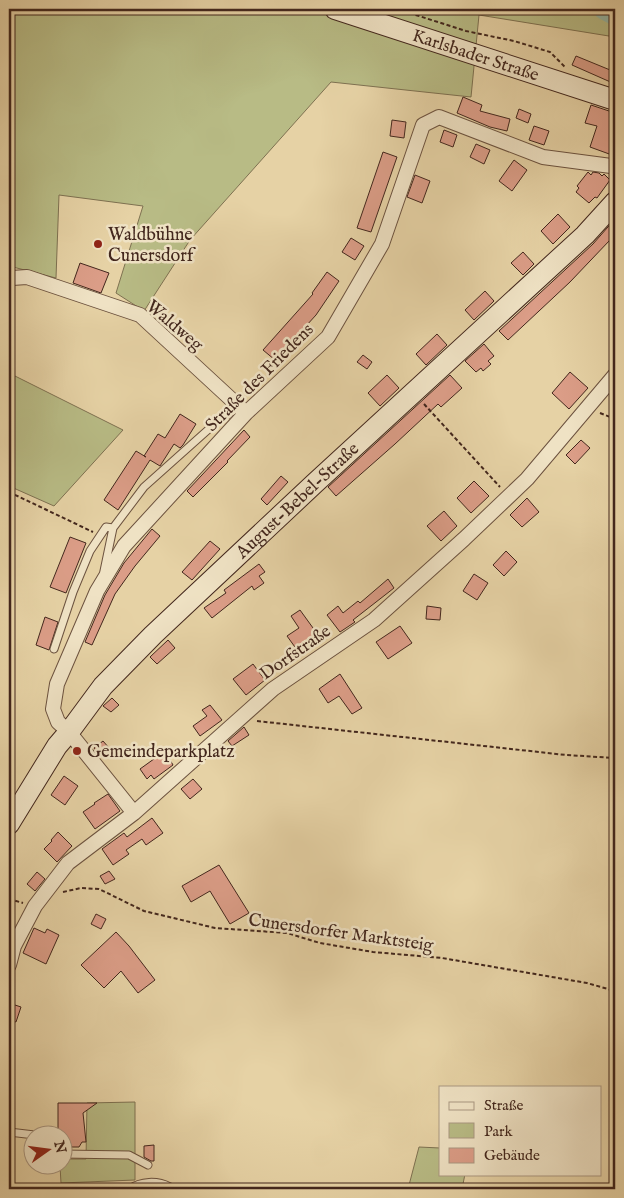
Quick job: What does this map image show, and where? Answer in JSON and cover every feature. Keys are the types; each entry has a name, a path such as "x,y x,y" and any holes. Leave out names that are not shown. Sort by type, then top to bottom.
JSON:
{"main road":[{"name":"Karlsbader Straße","path":"335,9 615,100"},
{"name":"August-Bebel-Straße","path":"9,824 56,746 69,732 102,686 153,635 413,392 585,235 615,202"}],"street":[{"name":"Straße des Friedens","path":"134,813 69,732 58,722 53,709 57,684 102,584 124,546 242,410 328,337 382,244 423,125 439,117 543,157 615,168"},
{"name":"Waldweg","path":"9,280 26,277 140,315 242,410"},
{"name":"Dorfstraße","path":"9,965 14,946 40,898 68,863 134,813 273,689 374,620 527,478 615,375"}],"lane":[{"path":"102,584 113,528 144,487 212,426 242,410"},
{"path":"54,649 73,592 90,551 106,527 113,528"},
{"path":"9,1132 22,1134"},
{"path":"72,1154 129,1155 148,1165"},
{"path":"129,1189 138,1183 161,1183 171,1189"}],"path":[{"path":"397,9 466,31 514,41 550,52 570,72"},
{"path":"413,392 509,496"},
{"path":"590,405 603,415 615,418"},
{"path":"9,492 100,536"},
{"path":"239,719 566,756 615,758"},
{"name":"Cunersdorfer Marktsteig","path":"40,898 56,896 64,891 81,888 99,889 144,911 205,926 288,933 320,943 374,952 442,958 587,983 615,991"}],"green space":[{"path":"9,9 615,9 615,37 479,15 471,97 331,82 190,240 144,311 116,293 143,206 59,195 56,278 9,266"},
{"path":"9,373 123,430 54,506 9,486"},
{"path":"135,1102 135,1180 61,1183 61,1176 72,1176 72,1159 86,1159 87,1103"},
{"path":"419,1147 439,1148 439,1176 465,1176 462,1189 408,1189"}],"building":[{"path":"576,56 615,72 615,84 572,65"},
{"path":"463,97 482,105 480,111 510,119 507,131 490,127 457,113"},
{"path":"591,105 615,113 615,145 612,155 590,147 597,126 585,123"},
{"path":"519,109 531,114 528,123 516,118"},
{"path":"392,120 406,122 404,138 390,136"},
{"path":"534,126 549,131 544,145 529,140"},
{"path":"444,130 457,135 453,147 440,142"},
{"path":"476,144 490,150 484,164 470,157"},
{"path":"383,152 397,157 371,232 357,228"},
{"path":"514,160 527,170 512,191 499,181"},
{"path":"588,172 591,175 593,172 599,173 602,176 604,174 610,180 597,198 595,197 589,203 576,192 579,188 577,186"},
{"path":"415,175 430,181 422,203 407,197"},
{"path":"558,214 570,227 553,244 541,231"},
{"path":"615,219 615,246 610,240 570,282 508,340 499,331 593,244"},
{"path":"351,238 364,246 355,260 342,252"},
{"path":"523,252 534,264 523,275 511,263"},
{"path":"80,263 109,273 101,293 73,283"},
{"path":"327,272 339,281 316,315 275,360 263,350 313,294"},
{"path":"485,291 494,301 474,320 465,310"},
{"path":"437,334 447,345 426,365 416,354"},
{"path":"484,344 494,356 488,361 491,364 483,371 481,368 476,372 465,361"},
{"path":"363,355 372,362 367,369 357,362"},
{"path":"570,372 588,388 569,409 552,393"},
{"path":"387,375 399,388 380,406 368,393"},
{"path":"450,375 462,388 441,407 438,404 336,496 328,487"},
{"path":"180,414 196,424 183,445 180,448 174,444 160,466 150,460 118,510 104,500 136,451 144,456 158,434 165,438"},
{"path":"244,430 250,437 193,497 187,491"},
{"path":"581,440 590,448 575,464 566,455"},
{"path":"281,476 288,482 267,505 261,499"},
{"path":"474,481 489,496 471,513 457,498"},
{"path":"527,498 539,512 522,527 510,515"},
{"path":"444,511 457,526 441,541 427,526"},
{"path":"152,529 160,536 115,594 92,645 85,642 105,595 124,563"},
{"path":"70,537 86,543 66,593 50,587"},
{"path":"210,541 220,549 192,580 182,572"},
{"path":"506,551 517,562 504,576 493,565"},
{"path":"259,564 265,572 259,576 264,583 254,590 252,586 212,618 204,608 226,593 224,590"},
{"path":"474,574 488,583 477,600 463,591"},
{"path":"388,579 394,588 353,620 355,622 340,632 327,615 338,606 343,613 358,601 360,603"},
{"path":"427,606 441,608 440,620 426,619"},
{"path":"300,610 321,639 300,654 287,636 299,628 291,616"},
{"path":"45,617 58,622 49,650 36,645"},
{"path":"400,626 412,643 388,659 376,642"},
{"path":"168,640 175,648 157,664 150,657"},
{"path":"253,664 265,680 246,695 233,679"},
{"path":"340,674 362,708 352,714 339,696 328,703 319,689"},
{"path":"112,698 119,705 111,712 103,706"},
{"path":"210,705 222,720 200,736 193,726 207,716 202,710"},
{"path":"244,727 249,735 232,746 228,741"},
{"path":"103,741 110,749 101,757 94,748"},
{"path":"165,751 173,765 154,779 151,775 147,779 140,769"},
{"path":"64,776 78,786 65,805 51,795"},
{"path":"193,779 202,789 190,799 181,789"},
{"path":"108,794 120,811 95,829 83,812"},
{"path":"152,818 163,833 146,845 142,839 126,850 129,854 113,865 102,849 124,833 127,837"},
{"path":"58,832 72,846 57,862 44,849"},
{"path":"219,865 249,913 230,924 210,891 191,902 182,886"},
{"path":"109,871 115,879 105,884 100,876"},
{"path":"37,872 45,879 35,891 27,884"},
{"path":"96,914 106,919 101,929 91,924"},
{"path":"34,928 45,933 47,929 59,935 46,964 23,953"},
{"path":"116,932 155,980 138,993 121,971 104,988 81,965"},
{"path":"9,1003 21,1007 16,1022 9,1020"},
{"path":"58,1103 97,1103 83,1113 86,1142 82,1142 79,1147 72,1147 72,1126 58,1126"},
{"path":"154,1145 154,1161 151,1161 144,1157 144,1146"}],"waterway":[{"path":"604,9 615,15"}],"place":[{"name":"Waldbühne Cunersdorf","path":"98,244"},
{"name":"Gemeindeparkplatz","path":"77,751"}]}
